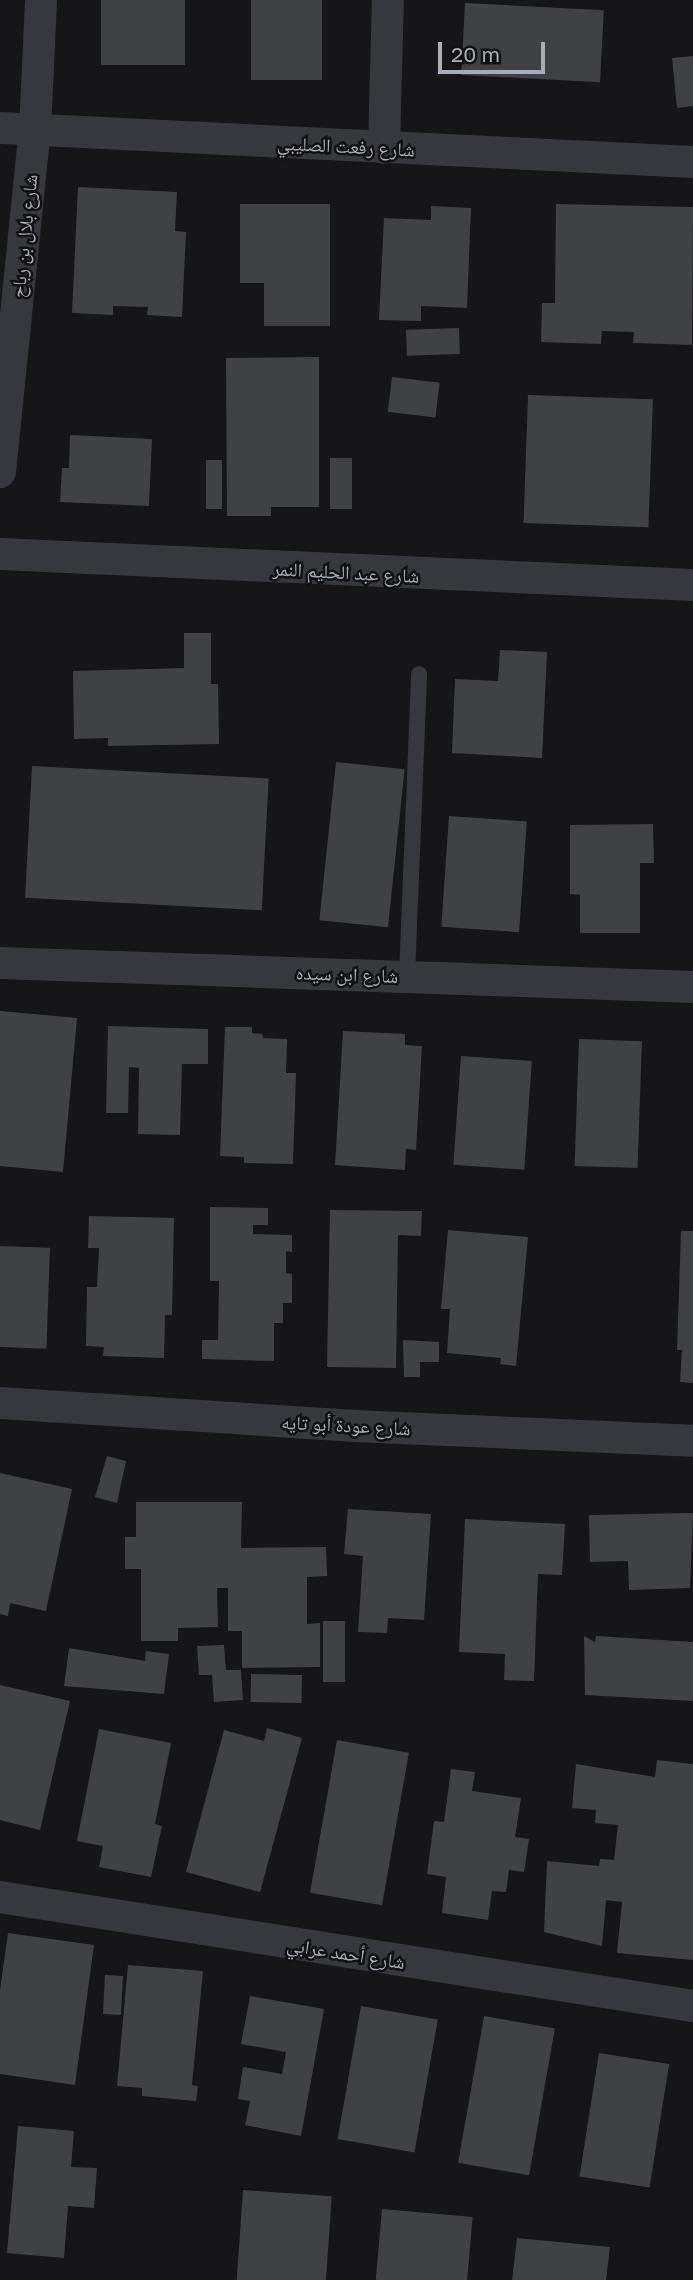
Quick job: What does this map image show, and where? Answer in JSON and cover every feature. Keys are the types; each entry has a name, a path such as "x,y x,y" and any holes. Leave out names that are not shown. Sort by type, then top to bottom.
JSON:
{"street":[{"name":"شارع بلال بن رباح","path":"0,472 35,129 40,0"},
{"path":"384,148 388,0"},
{"name":"شارع رفعت الصليبي","path":"0,128 693,162"},
{"name":"شارع عبد الحليم النمر","path":"0,554 693,585"},
{"name":"شارع ابن سيده","path":"0,963 693,987"},
{"name":"شارع عودة أبو تايه","path":"0,1403 355,1426 693,1441"},
{"name":"شارع أحمد عرابي","path":"0,1897 693,2006"}],"lane":[{"path":"407,975 419,674"}],"building":[{"path":"101,0 185,0 185,65 101,65"},
{"path":"251,0 322,0 322,80 251,80"},
{"path":"465,3 604,10 600,82 461,75"},
{"path":"693,56 693,106 677,108 672,58"},
{"path":"78,187 177,192 175,231 186,232 182,317 147,315 148,307 113,306 113,315 72,313"},
{"path":"240,204 330,204 330,326 264,326 264,283 240,283"},
{"path":"556,204 693,207 692,345 633,343 634,332 602,331 601,344 541,342 542,303 555,303"},
{"path":"431,206 471,208 467,308 421,306 421,321 379,320 384,218 431,220"},
{"path":"459,328 460,354 407,356 406,330"},
{"path":"319,357 319,507 271,507 271,516 227,516 226,358"},
{"path":"392,377 440,383 435,418 388,412"},
{"path":"528,395 653,399 648,527 524,523"},
{"path":"70,435 152,439 149,506 60,502 62,468 69,468"},
{"path":"330,458 352,458 352,509 330,509"},
{"path":"206,460 222,460 222,509 206,509"},
{"path":"184,633 211,633 211,684 218,684 219,744 108,746 108,738 74,739 73,671 184,668"},
{"path":"500,650 547,652 542,758 452,753 455,679 498,681"},
{"path":"336,762 405,769 388,927 319,920"},
{"path":"32,766 269,778 262,910 25,898"},
{"path":"449,816 527,821 519,932 441,927"},
{"path":"653,824 654,863 640,863 640,933 580,933 580,895 570,894 570,825"},
{"path":"0,1011 77,1018 63,1172 0,1166"},
{"path":"108,1026 208,1029 208,1064 182,1064 180,1135 138,1134 139,1068 129,1067 128,1113 106,1113"},
{"path":"225,1027 252,1027 252,1033 262,1034 263,1038 287,1039 286,1073 296,1073 293,1164 244,1163 244,1157 220,1156"},
{"path":"343,1031 405,1034 405,1045 422,1046 416,1150 406,1149 405,1170 335,1165"},
{"path":"579,1039 642,1041 638,1168 575,1166"},
{"path":"461,1056 532,1061 524,1170 453,1165"},
{"path":"210,1207 268,1208 268,1225 253,1225 253,1234 292,1235 292,1252 286,1251 286,1273 292,1274 292,1303 283,1303 283,1323 274,1323 274,1361 202,1359 202,1340 218,1340 219,1281 210,1281"},
{"path":"330,1210 422,1211 421,1236 398,1235 396,1368 327,1367"},
{"path":"89,1216 174,1218 172,1315 165,1315 164,1358 103,1356 104,1347 86,1346 87,1287 97,1287 99,1248 88,1248"},
{"path":"448,1230 528,1237 516,1366 500,1364 501,1358 447,1353 450,1309 441,1309"},
{"path":"681,1231 693,1231 693,1383 680,1382 682,1350 677,1350"},
{"path":"0,1246 50,1248 46,1349 0,1347"},
{"path":"403,1340 439,1342 439,1362 420,1362 420,1377 404,1377"},
{"path":"107,1456 126,1461 117,1503 95,1497"},
{"path":"0,1473 72,1489 46,1611 10,1603 8,1616 0,1614"},
{"path":"136,1502 242,1502 241,1548 326,1547 327,1576 307,1577 307,1624 320,1623 320,1667 242,1668 242,1631 228,1631 228,1588 217,1588 218,1627 178,1628 178,1641 141,1641 141,1569 125,1569 125,1537 136,1537"},
{"path":"348,1509 431,1514 424,1620 388,1618 387,1633 358,1632 363,1556 344,1554"},
{"path":"693,1513 690,1588 629,1590 628,1561 590,1562 589,1515"},
{"path":"465,1519 565,1524 562,1575 538,1574 534,1681 504,1680 505,1654 459,1652"},
{"path":"323,1621 345,1621 345,1682 323,1682"},
{"path":"584,1636 595,1642 596,1636 693,1642 693,1701 585,1695"},
{"path":"224,1645 226,1670 241,1670 243,1700 214,1702 212,1675 199,1675 197,1646"},
{"path":"69,1648 145,1661 146,1651 169,1654 164,1694 64,1686"},
{"path":"251,1674 302,1675 302,1703 251,1702"},
{"path":"0,1685 70,1701 40,1830 0,1820"},
{"path":"267,1728 302,1738 260,1892 186,1872 224,1730 264,1741"},
{"path":"99,1729 171,1743 155,1824 162,1826 151,1877 99,1867 103,1846 77,1841"},
{"path":"337,1740 409,1753 382,1905 310,1893"},
{"path":"657,1760 693,1764 693,1960 617,1953 622,1902 606,1900 602,1946 544,1932 547,1861 599,1866 600,1859 614,1860 618,1825 595,1823 596,1810 572,1808 576,1764 655,1777"},
{"path":"451,1769 475,1772 472,1791 521,1798 515,1837 529,1839 524,1872 509,1870 506,1892 492,1891 488,1920 442,1913 446,1877 427,1874 434,1821 444,1822"},
{"path":"8,1933 94,1945 75,2085 0,2074 0,1990"},
{"path":"128,1965 203,1971 192,2085 198,2086 196,2101 142,2096 142,2088 117,2086"},
{"path":"105,1975 123,1976 121,2015 103,2014"},
{"path":"250,1996 324,2009 301,2136 245,2125 250,2101 238,2099 243,2067 282,2074 286,2052 241,2044"},
{"path":"361,2006 438,2020 414,2152 338,2139"},
{"path":"484,2016 555,2029 529,2175 458,2163"},
{"path":"599,2053 669,2064 650,2188 579,2176"},
{"path":"18,2126 74,2131 71,2167 97,2168 94,2208 68,2206 64,2258 7,2253"},
{"path":"243,2190 332,2196 326,2280 237,2280"},
{"path":"382,2209 473,2217 467,2280 376,2280"},
{"path":"517,2238 610,2247 606,2280 512,2280"}]}
